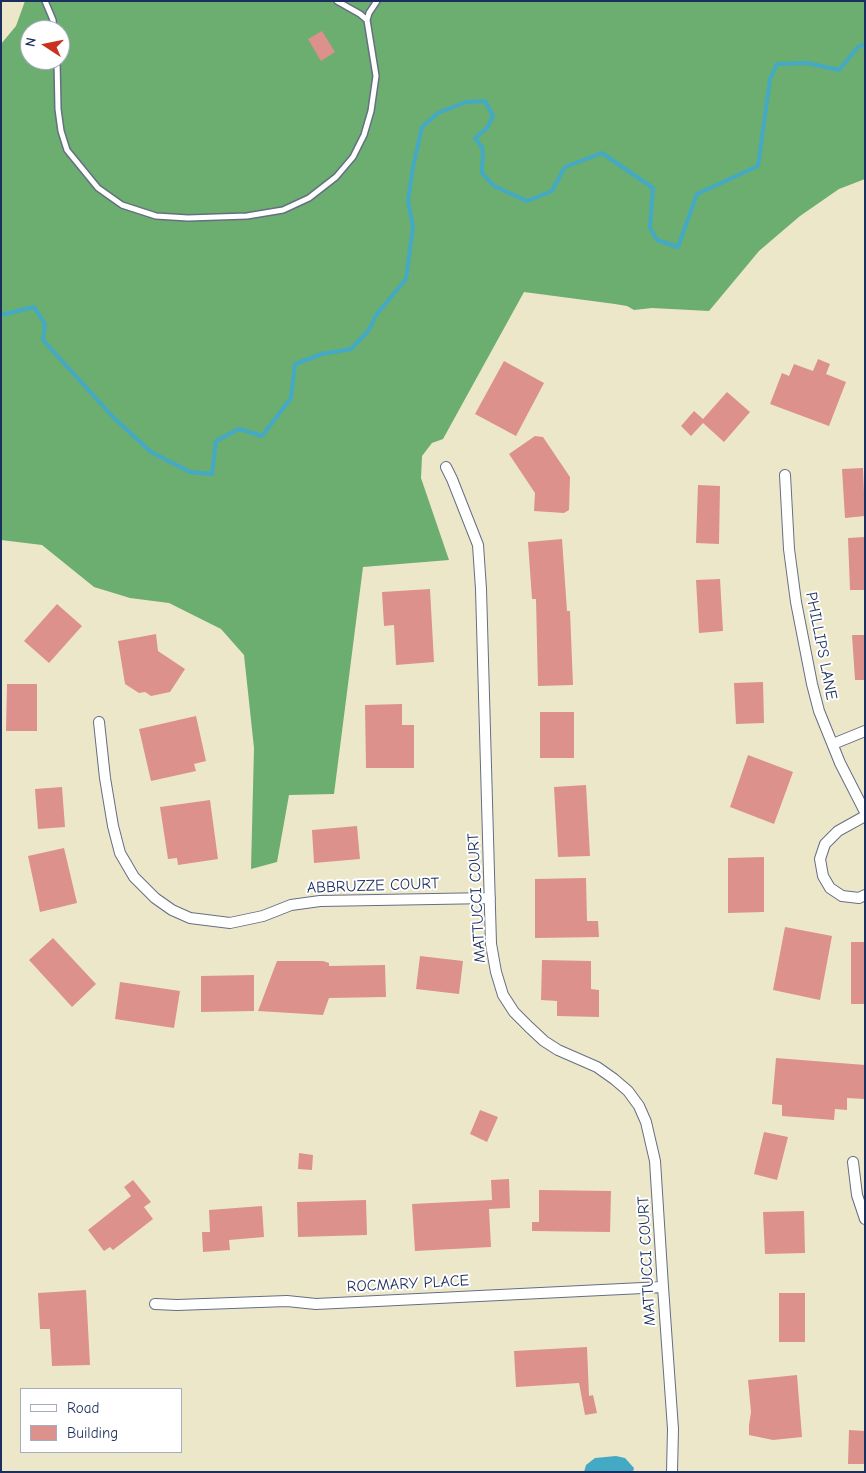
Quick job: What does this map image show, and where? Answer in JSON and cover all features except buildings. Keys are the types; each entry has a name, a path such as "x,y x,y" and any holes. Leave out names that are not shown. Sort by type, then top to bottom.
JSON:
{"street":[{"name":"MATTUCCI COURT","path":"446,467 478,545 481,589 491,944 496,972 504,995 514,1012 544,1041 565,1053 597,1067 614,1079 628,1091 639,1106 646,1122 655,1161 674,1429 672,1472"},
{"name":"PHILLIPS LANE","path":"785,475 789,549 796,602 805,652 819,711 840,763 865,812"},
{"name":"ABBRUZZE COURT","path":"100,722 105,778 113,826 120,853 134,877 155,898 172,910 190,918 230,923 263,916 291,905 320,901 490,898"},
{"path":"833,744 865,731"},
{"path":"865,816 838,831 824,844 820,859 823,876 830,888 842,896 860,898 865,896"},
{"path":"853,1162 857,1195 865,1219"},
{"name":"ROCMARY PLACE","path":"155,1304 287,1301 316,1304 663,1287"}],"lane":[{"path":"45,1 53,20"},
{"path":"337,1 367,20"},
{"path":"57,70 58,109 61,131 67,150 98,188 122,205 156,216 188,218 247,216 283,210 309,198 336,177 354,157 364,135 371,112 376,76 367,20 369,12 376,1"}],"green space":[{"path":"25,1 865,1 865,179 839,189 800,216 759,251 709,311 652,308 634,310 627,306 615,304 524,292 443,439 432,443 422,456 421,478 449,560 363,567 334,794 289,795 277,862 251,869 254,748 244,655 221,629 169,603 130,598 94,587 42,545 1,540 1,44 16,26"}],"water":[{"path":"616,1456 625,1458 634,1468 633,1472 584,1472 586,1465 595,1458"}],"waterway":[{"path":"1,315 34,307 45,324 43,340 113,417 151,452 190,472 212,474 216,441 239,429 262,436 291,398 295,364 322,354 351,349 369,330 376,315 406,279 413,227 408,201 413,167 422,127 438,113 466,102 485,101 493,116 487,128 475,138 483,149 482,173 494,186 527,201 552,191 565,167 602,153 653,188 650,228 657,240 678,247 697,194 758,166 770,79 777,64 807,63 839,70 858,47 865,44"}]}
